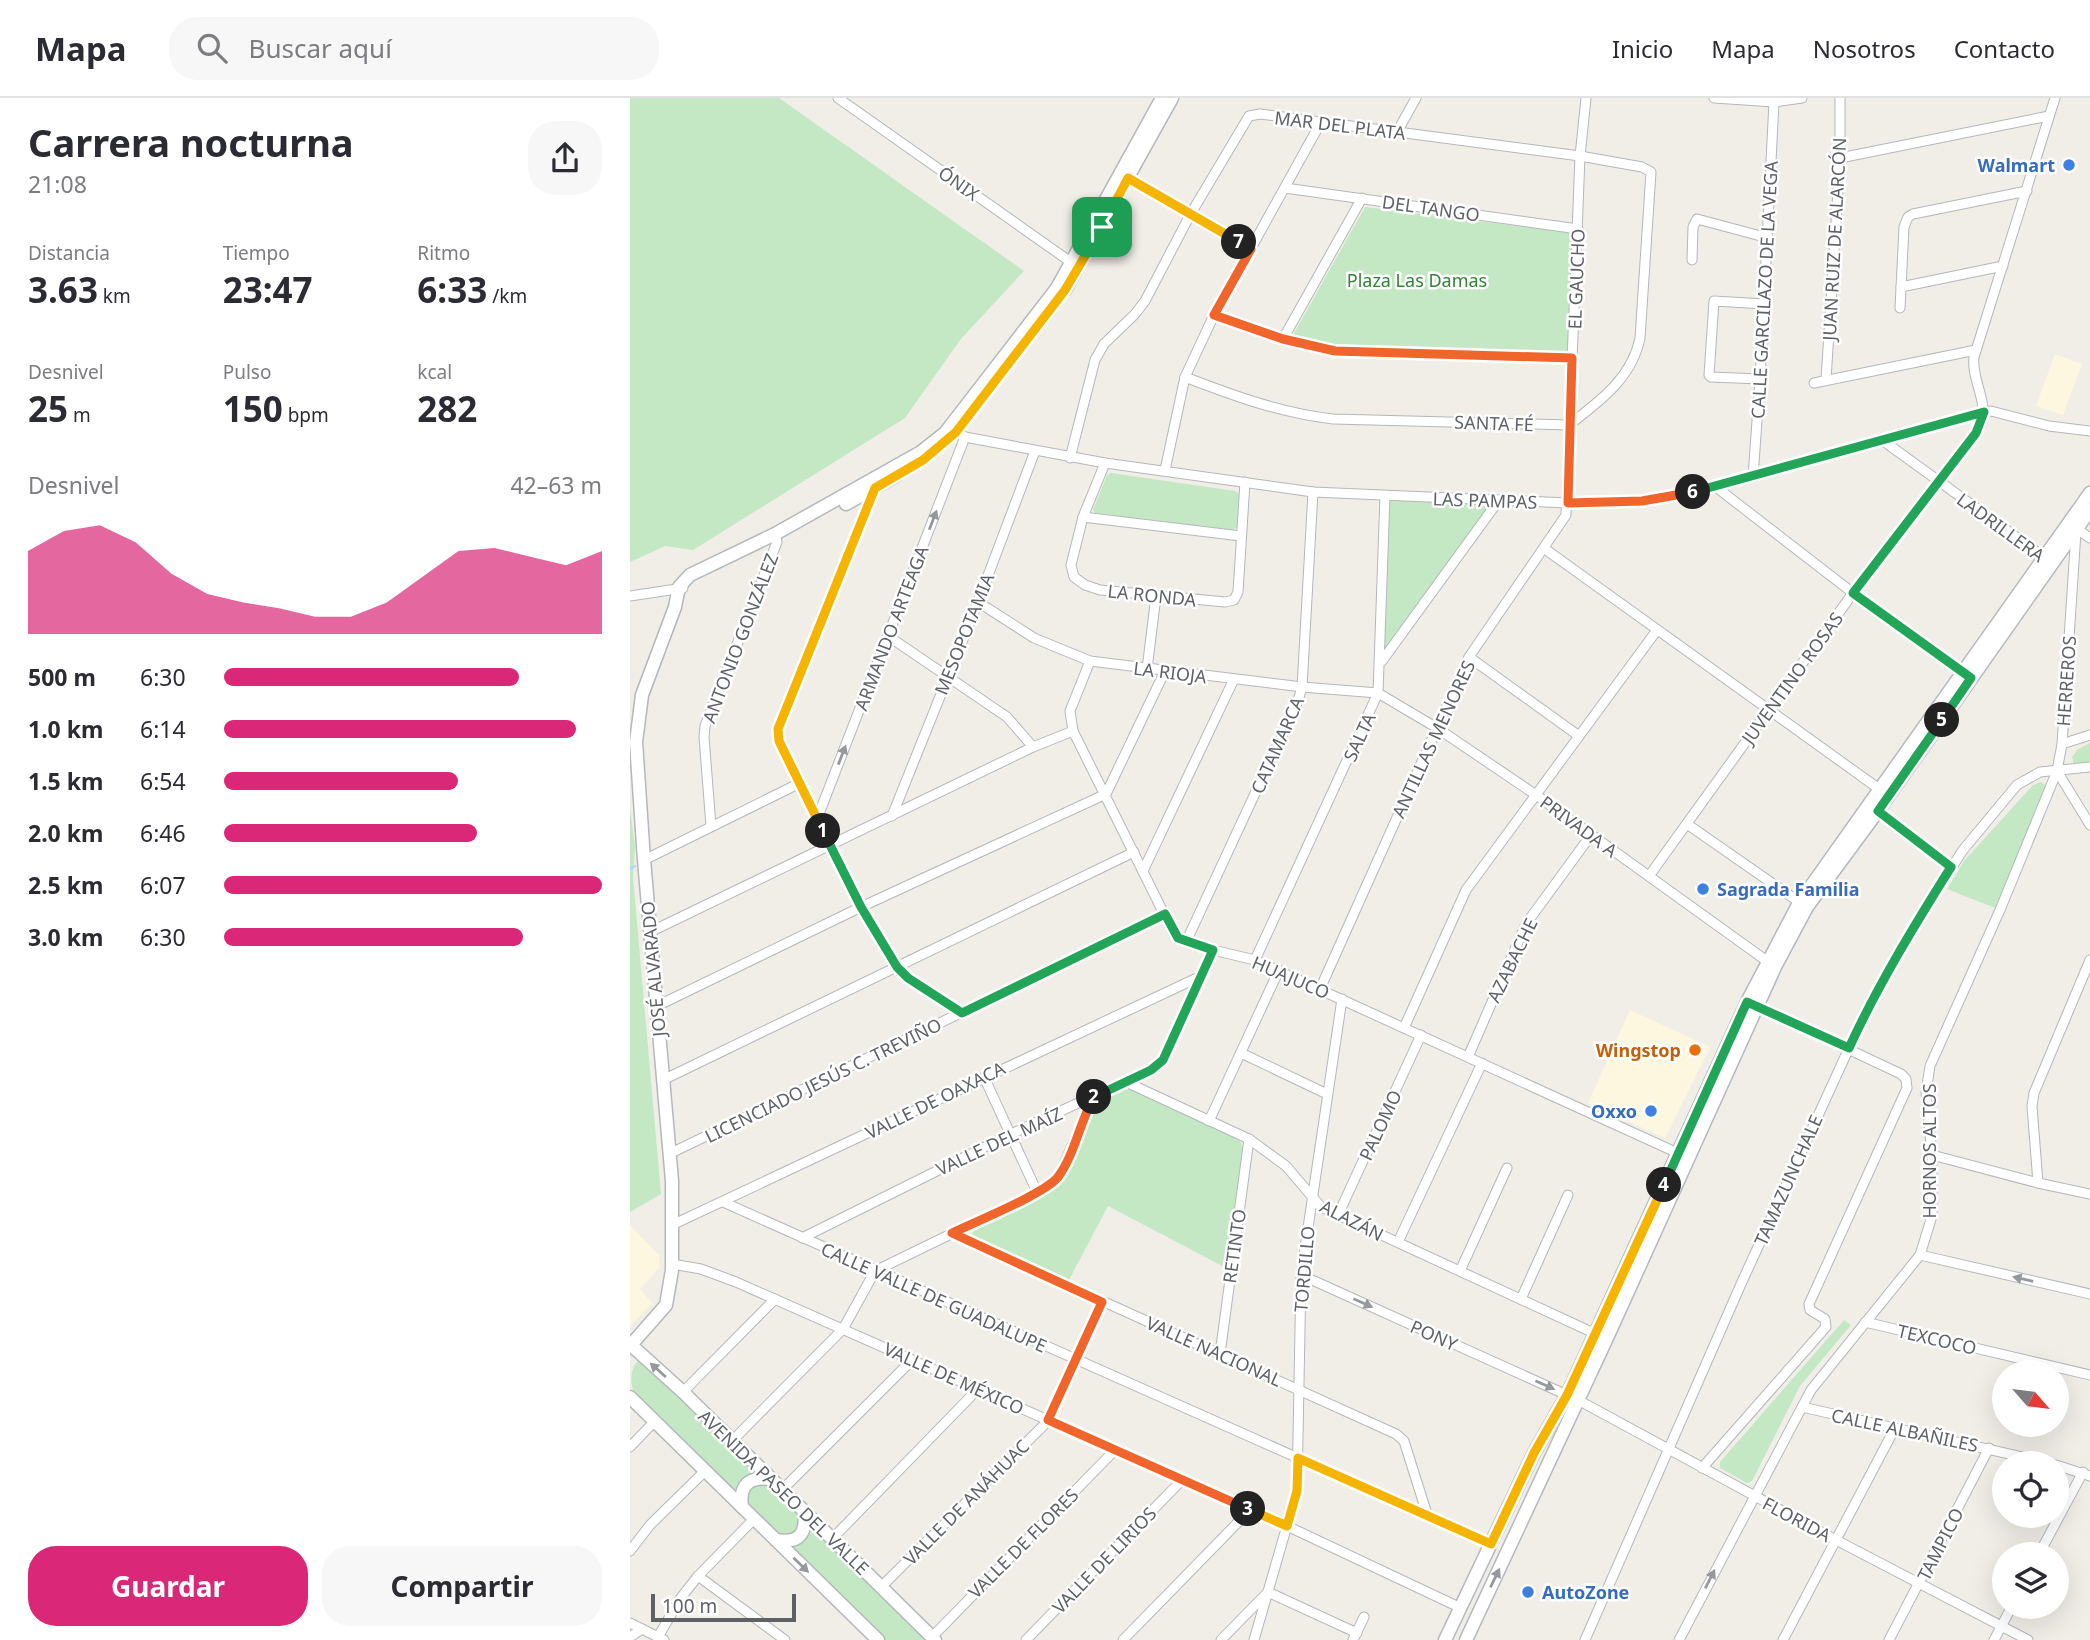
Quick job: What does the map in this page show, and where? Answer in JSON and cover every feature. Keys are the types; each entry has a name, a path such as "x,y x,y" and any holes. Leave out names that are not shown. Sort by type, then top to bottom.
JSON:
{"street":[{"name":"ÓNIX","path":"838,98 1076,265"},
{"path":"630,596 681,591 874,484 923,460 957,432 1049,311 1076,265 1162,98"},
{"path":"1123,176 1172,98"},
{"path":"1397,132 1416,98"},
{"name":"EL GAUCHO","path":"1568,503 1580,156 1586,98"},
{"path":"1714,98 1774,102 1802,98"},
{"name":"JUAN RUIZ DE ALARCÓN","path":"1826,380 1840,158 1840,98"},
{"path":"1984,412 1974,370 1976,350 2055,98"},
{"name":"CALLE GARCILAZO DE LA VEGA","path":"1753,477 1774,102"},
{"name":"MAR DEL PLATA","path":"1070,458 1095,360 1104,344 1135,314 1144,301 1190,215 1249,116 1260,114 1580,156 1642,167 1651,172 1642,324 1637,351 1618,384 1569,425"},
{"path":"1840,158 2049,116"},
{"path":"1165,470 1185,377 1214,315 1321,122"},
{"path":"1123,176 1251,249"},
{"name":"DEL TANGO","path":"1285,188 1578,229"},
{"path":"1900,308 1904,227 1908,217 2027,191"},
{"path":"1283,339 1362,198"},
{"path":"1692,260 1692,227 1697,219 1768,238"},
{"path":"1901,287 2003,267"},
{"path":"1760,379 1709,375 1714,300 1764,304"},
{"path":"1214,315 1283,339 1335,351 1572,358"},
{"path":"1814,383 1976,350"},
{"name":"SANTA FÉ","path":"1185,377 1247,401 1298,415 1333,419 1569,425"},
{"name":"LAS PAMPAS","path":"957,432 1070,458 1313,492 1568,503 1642,501 1716,487 1984,412 1996,411 2049,426 2090,431"},
{"name":"JUVENTINO ROSAS","path":"1648,876 1853,593 1976,433 1984,412"},
{"name":"ARMANDO ARTEAGA","path":"817,818 888,636 957,432"},
{"name":"LADRILLERA","path":"1882,440 2048,561"},
{"name":"MESOPOTAMIA","path":"892,816 1035,451"},
{"name":"LA RONDA","path":"1105,463 1083,517 1071,565 1074,577 1086,586 1100,590 1225,602 1234,600 1238,592 1245,482"},
{"path":"874,484 778,729 779,741 861,907 897,967 908,978 962,1013"},
{"path":"1716,487 1853,593 1967,674"},
{"name":"CATAMARCA","path":"1186,942 1302,687 1313,492"},
{"path":"1466,1640 1572,1397 1752,1005 1803,905 2048,561 2090,493"},
{"name":"SALTA","path":"1255,960 1378,693 1385,496"},
{"path":"1381,663 1499,500"},
{"name":"ANTILLAS MENORES","path":"1320,989 1469,657 1545,550 1564,519 1568,503"},
{"path":"2072,526 2090,510"},
{"path":"1083,517 1241,536"},
{"path":"2072,526 2090,538"},
{"name":"HERREROS","path":"2057,771 2062,744 2072,526"},
{"name":"ANTONIO GONZÁLEZ","path":"711,826 705,726 776,538"},
{"path":"1545,550 1884,793"},
{"name":"JOSÉ ALVARADO","path":"630,1345 666,1305 672,1264 669,1154 644,860 637,726 642,695 681,591"},
{"path":"1147,669 1156,596"},
{"name":"LA RIOJA","path":"978,602 1034,638 1090,661 1302,687 1378,693"},
{"path":"1404,1028 1466,890 1657,630"},
{"path":"888,636 1007,717 1033,747"},
{"path":"1469,657 1579,736"},
{"path":"1090,661 1070,710 1073,731 1174,934 1186,942"},
{"path":"657,1006 861,907 1106,794 1165,671"},
{"path":"1143,871 1234,679"},
{"name":"PRIVADA A","path":"1378,693 1437,728 1536,795 1771,965"},
{"path":"650,932 1033,747 1073,731"},
{"path":"2062,744 2090,735"},
{"path":"2090,767 2057,771 2090,825"},
{"name":"TAMAZUNCHALE","path":"1585,1640 1741,1284 1867,1008 1904,941 1951,867 2017,785 2032,774 2057,771"},
{"name":"HORNOS ALTOS","path":"1679,1640 1811,1390 1920,1255 1932,1216 1932,1155 1926,1092 1930,1066 2000,910 2057,771"},
{"path":"644,860 800,783"},
{"path":"1873,808 1951,867"},
{"path":"1687,824 1803,905"},
{"name":"AZABACHE","path":"1468,1056 1526,924 1591,835"},
{"path":"663,1080 1134,852"},
{"name":"LICENCIADO JESÚS C. TREVIÑO","path":"669,1154 1165,914"},
{"name":"HUAJUCO","path":"1186,942 1255,960 1279,970 1684,1156"},
{"name":"VALLE DEL MAÍZ","path":"802,1238 1009,1135 1151,1070 1163,1060 1213,950"},
{"path":"2038,1184 2032,1106 2034,1093 2090,960"},
{"path":"1209,1121 1279,970"},
{"name":"VALLE DE OAXACA","path":"672,1225 1199,977"},
{"name":"TORDILLO","path":"1298,1458 1297,1388 1301,1275 1342,999"},
{"path":"1752,1005 1849,1048"},
{"name":"PALOMO","path":"1339,1215 1421,1035"},
{"name":"HORNOS ALTOS","path":"1702,1468 1826,1327 1825,1319 1810,1310 1809,1304 1906,1093 1907,1083 1901,1074 1849,1048"},
{"path":"1241,1053 1327,1094"},
{"path":"1398,1242 1482,1063"},
{"path":"984,1077 1037,1192"},
{"name":"ALAZÁN","path":"1126,1082 1249,1139 1286,1166 1321,1207 1601,1336"},
{"path":"732,1441 844,1329 875,1271 1037,1192 1059,1175 1093,1097"},
{"name":"RETINTO","path":"1220,1354 1249,1139"},
{"path":"1932,1155 2038,1184 2090,1194"},
{"path":"1460,1271 1507,1168"},
{"path":"1521,1298 1568,1195"},
{"name":"CALLE VALLE DE GUADALUPE","path":"723,1202 1491,1544"},
{"name":"VALLE NACIONAL","path":"952,1233 1392,1431 1402,1438 1427,1514"},
{"path":"1920,1255 2090,1294"},
{"name":"VALLE DE MÉXICO","path":"672,1264 701,1269 844,1329 1287,1526 1461,1608"},
{"name":"PONY","path":"1301,1275 1572,1397"},
{"path":"683,1392 775,1299"},
{"name":"VALLE DE ANÁHUAC","path":"881,1587 1048,1420 1102,1302"},
{"name":"TEXCOCO","path":"1865,1322 2090,1376"},
{"name":"AVENIDA PASEO DEL VALLE","path":"630,1345 683,1392 933,1638"},
{"path":"782,1490 912,1360"},
{"path":"832,1539 978,1389"},
{"path":"630,1397 878,1640"},
{"path":"1445,1640 1534,1453 1572,1397"},
{"name":"FLORIDA","path":"1572,1397 2028,1640"},
{"name":"CALLE ALBAÑILES","path":"1802,1407 2001,1451"},
{"path":"630,1447 655,1422"},
{"path":"1783,1640 1895,1428"},
{"name":"TAMPICO","path":"1889,1640 1989,1448"},
{"name":"VALLE DE FLORES","path":"933,1638 1115,1450"},
{"path":"1254,1640 1297,1491 1298,1458"},
{"path":"2046,1542 2086,1474 2069,1469"},
{"path":"630,1551 650,1525 705,1471"},
{"path":"742,1507 741,1496 747,1484 760,1478 771,1479"},
{"name":"VALLE DE LIRIOS","path":"1027,1640 1182,1480"},
{"path":"1123,1640 1250,1510"},
{"path":"776,1540 788,1542 799,1536 805,1527 804,1511"},
{"path":"630,1623 661,1639 680,1599 698,1576 754,1519"},
{"path":"698,1576 785,1640"},
{"path":"1268,1592 1355,1636 1364,1617"},
{"path":"1221,1640 1268,1592"},
{"path":"1454,1640 1461,1608"},
{"path":"1994,1640 2005,1619"},
{"path":"630,1637 642,1629"}],"shaded area":[{"path":"2055,354 2082,364 2063,415 2036,406"},
{"path":"1630,1010 1710,1047 1665,1138 1588,1103"},
{"path":"630,1225 659,1255 659,1268 640,1289 652,1303 630,1326"}],"green space":[{"path":"630,98 779,98 1024,271 960,340 905,418 693,550 665,546 630,562"},
{"name":"Plaza Las Damas","path":"1365,207 1574,233 1568,352 1331,344 1293,335"},
{"path":"1111,473 1235,491 1239,494 1237,527 1233,530 1095,513 1093,510 1107,475"},
{"path":"1385,496 1499,500 1381,663"},
{"path":"2090,743 2090,761 2081,766 2074,764 2072,757 2078,749"},
{"path":"2041,782 2047,787 2046,797 1995,908 1947,889 1964,861 2033,785"},
{"path":"630,809 635,846 633,877 661,1194 630,1212"},
{"path":"1125,1085 1240,1141 1243,1148 1228,1269 1108,1206 1069,1280 974,1238 974,1228 1057,1182 1102,1094"},
{"path":"1844,1320 1851,1325 1800,1386 1752,1481 1747,1483 1720,1468 1720,1462"},
{"path":"638,1361 646,1364 928,1640 885,1640 634,1393 633,1368"}],"waterway":[{"path":"630,869 635,866"}],"place":[{"name":"Walmart","path":"2069,165"},
{"name":"Sagrada Familia","path":"1703,889"},
{"name":"Wingstop","path":"1695,1050"},
{"name":"Oxxo","path":"1651,1111"},
{"name":"AutoZone","path":"1528,1592"}],"route":[{"path":"1128,178 1251,249 1214,315 1283,339 1335,351 1572,358 1568,503 1642,501 1716,487 1984,412 1976,433 1853,593 1971,678 1878,811 1951,867 1904,941 1867,1008 1849,1048 1747,1002 1567,1395 1534,1453 1491,1544 1298,1458 1297,1491 1287,1526 1048,1420 1102,1302 952,1233 1054,1181 1063,1168 1093,1097 1151,1070 1163,1060 1213,950 1178,938 1165,914 962,1013 908,978 897,967 861,907 779,741 778,729 783,714 875,488 923,460 956,432 1065,290 1102,227 1128,178"}]}
